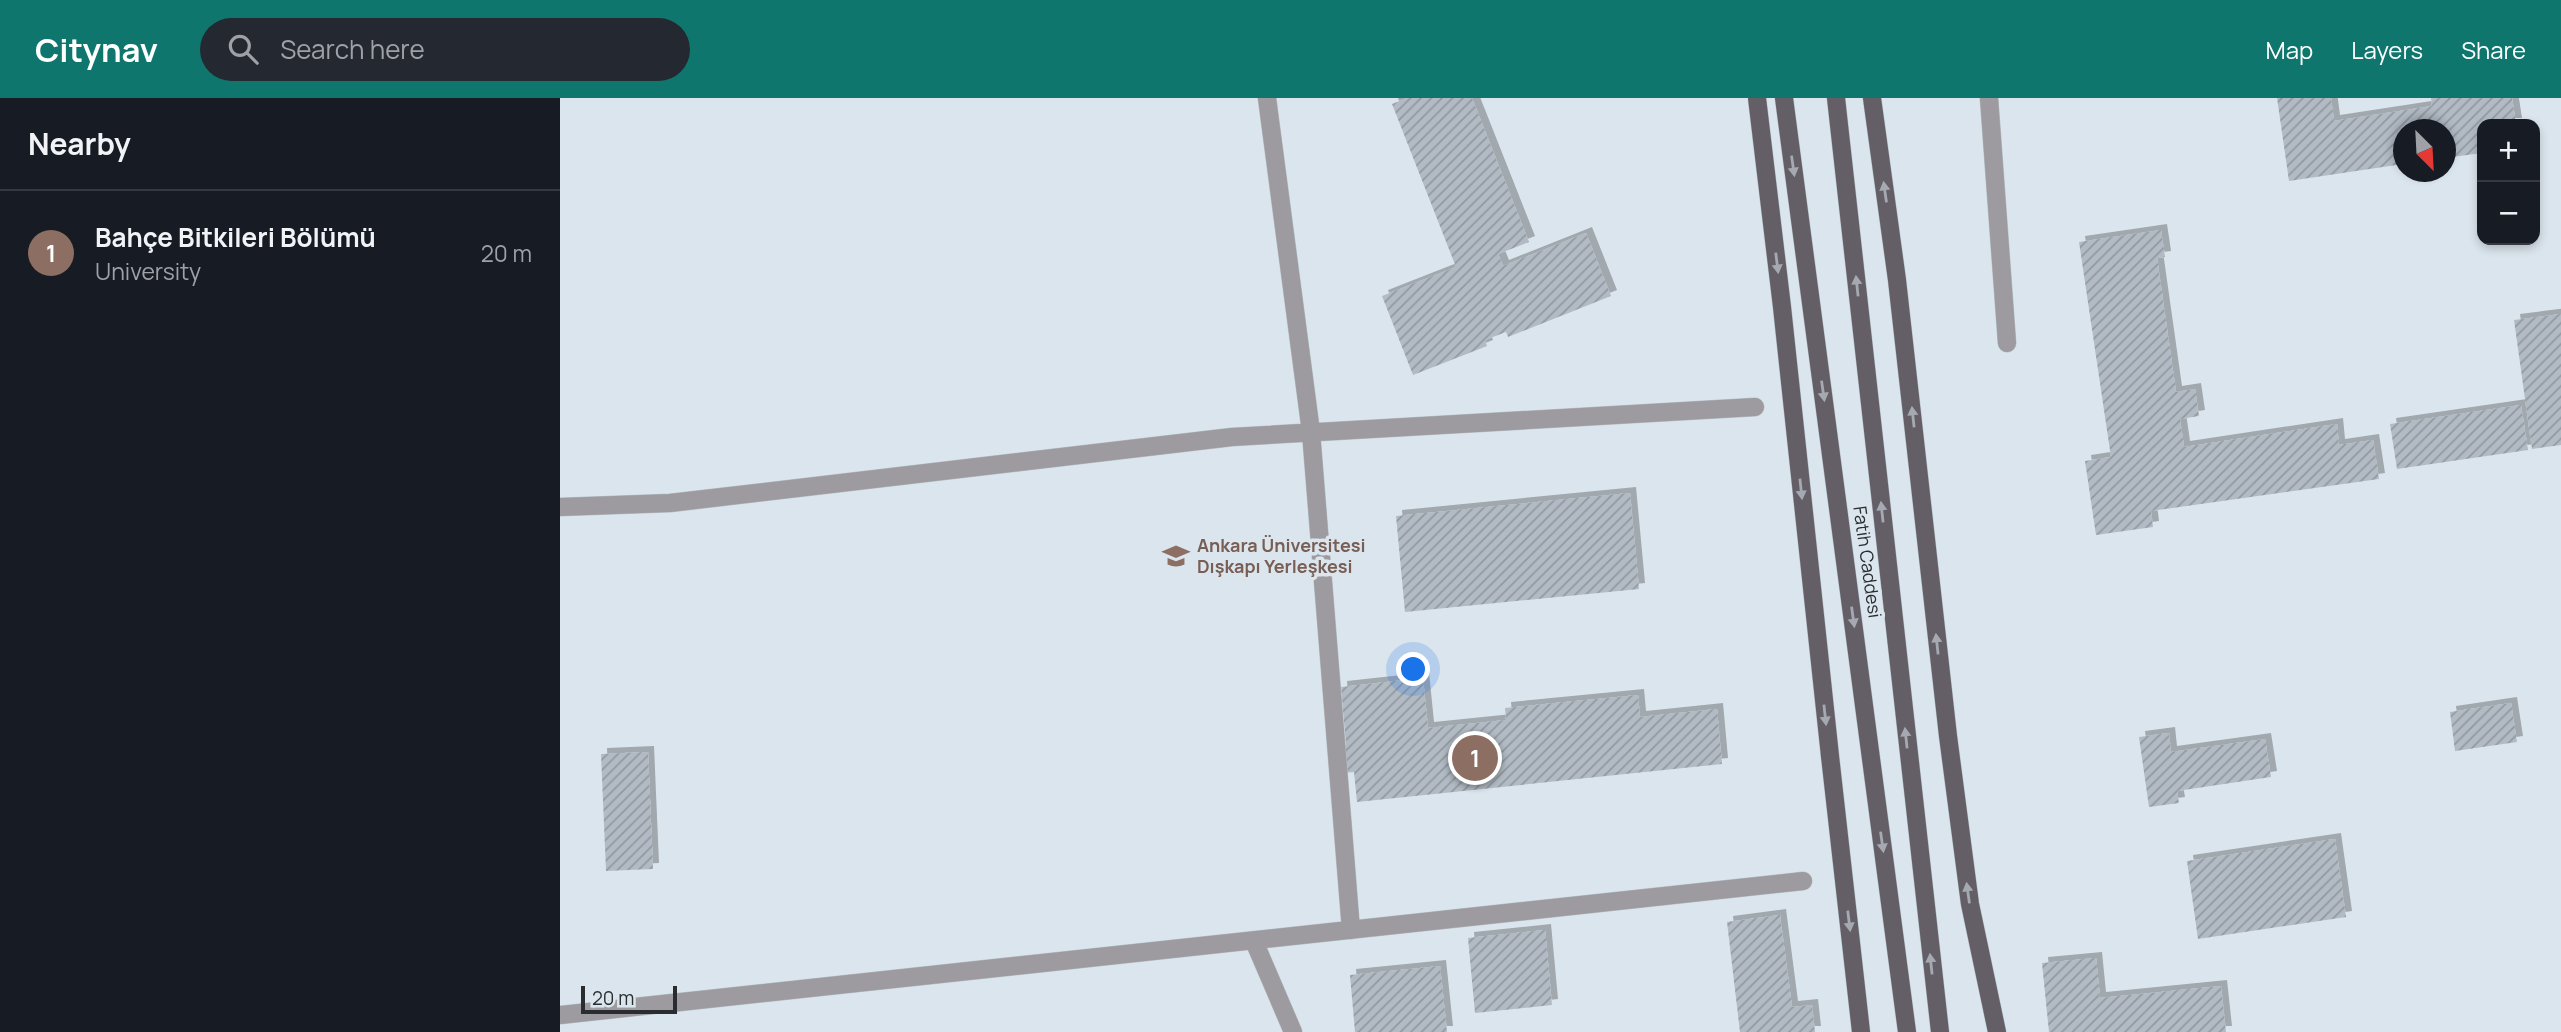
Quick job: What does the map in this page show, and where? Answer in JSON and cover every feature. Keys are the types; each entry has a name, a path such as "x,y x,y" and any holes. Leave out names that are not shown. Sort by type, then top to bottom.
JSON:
{"main road":[{"path":"1757,98 1861,1032"},
{"name":"Fatih Caddesi","path":"1784,98 1908,1032"},
{"name":"Fatih Caddesi","path":"1836,98 1940,1032"},
{"path":"1872,98 1897,280 1948,736 1970,904 1997,1032"}],"street":[{"path":"1267,98 1311,432 1351,930"},
{"path":"1989,98 2007,343"},
{"path":"560,507 670,503 1218,439 1755,407"},
{"path":"560,1015 1803,881"},
{"path":"1254,941 1293,1032"}],"building":[{"path":"1407,98 1472,98 1529,242 1498,254 1503,266 1586,233 1611,296 1508,337 1506,332 1485,340 1487,346 1413,375 1382,296 1456,267 1392,104"},
{"path":"2277,98 2331,98 2334,121 2432,106 2431,98 2512,98 2515,119 2477,119 2477,154 2456,157 2456,119 2393,119 2393,165 2289,181"},
{"path":"2161,230 2165,257 2157,258 2176,392 2195,389 2199,416 2180,419 2184,447 2337,424 2339,445 2373,440 2379,479 2151,511 2153,527 2096,535 2085,461 2111,457 2079,242"},
{"path":"2561,314 2561,445 2532,449 2514,320"},
{"path":"2521,405 2528,450 2397,469 2390,424"},
{"path":"1630,493 1639,589 1405,612 1396,516"},
{"path":"1423,678 1428,728 1506,720 1505,708 1638,695 1640,717 1717,709 1722,764 1357,802 1354,772 1343,773 1340,745 1346,745 1341,687"},
{"path":"2511,703 2517,742 2455,751 2450,712"},
{"path":"2169,733 2171,752 2265,739 2271,777 2177,791 2179,803 2149,807 2139,737"},
{"path":"648,752 653,869 606,871 601,754"},
{"path":"2335,839 2346,917 2198,939 2187,861"},
{"path":"1780,915 1792,1007 1812,1005 1815,1032 1740,1032 1727,922"},
{"path":"1545,930 1552,1005 1475,1013 1468,938"},
{"path":"2096,958 2100,998 2221,986 2226,1032 2049,1032 2042,963"},
{"path":"1440,966 1447,1032 1355,1032 1350,975"}],"place":[{"name":"Ankara Üniversitesi Dışkapı Yerleşkesi","path":"1176,556"},
{"name":"Bahçe Bitkileri Bölümü","path":"1475,758"}]}
